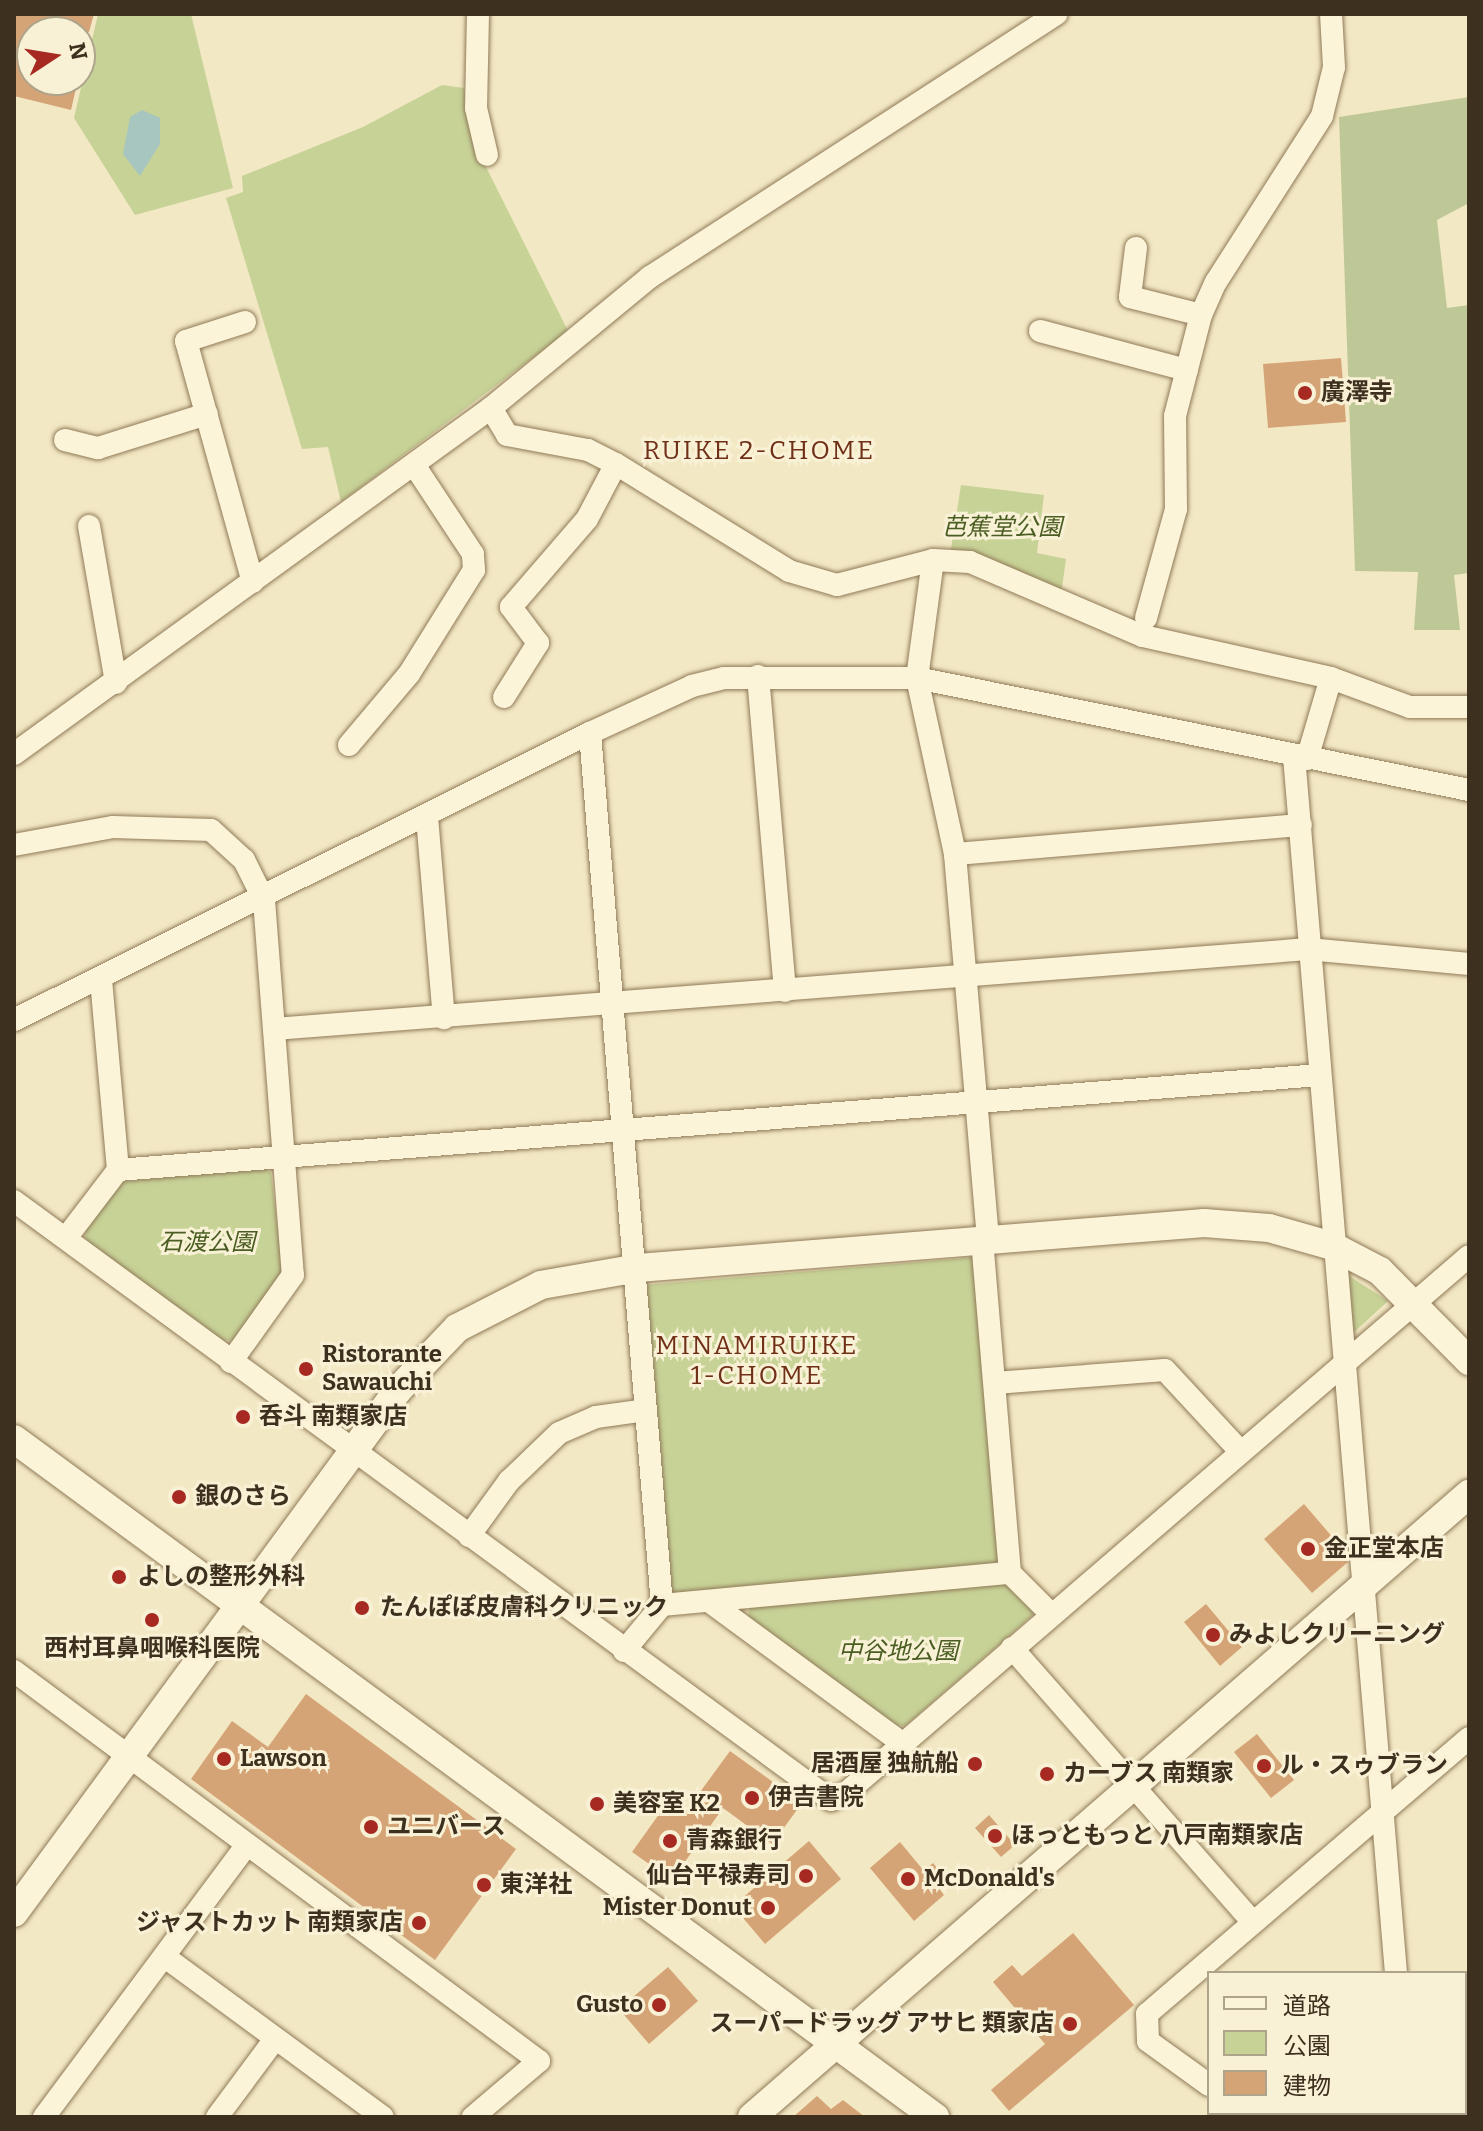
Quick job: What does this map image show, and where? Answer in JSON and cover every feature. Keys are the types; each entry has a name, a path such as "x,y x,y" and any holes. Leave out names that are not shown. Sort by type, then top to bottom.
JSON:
{"street":[{"path":"478,14 476,108 487,155"},
{"path":"14,754 116,683 491,408 650,277 1056,14"},
{"path":"1146,618 1176,509 1175,416 1201,315 1216,282 1322,116 1334,67 1331,14"},
{"path":"1136,248 1130,297 1201,315"},
{"path":"245,322 186,341 253,582"},
{"path":"1040,331 1187,370"},
{"path":"491,408 507,435 588,450 616,464 789,571 837,585 933,560 970,562 1143,636 1331,678 1410,707 1469,707"},
{"path":"65,440 98,448 207,414"},
{"path":"504,697 538,643 511,607 587,519 616,464"},
{"path":"349,745 409,674 474,570 473,554 414,465"},
{"path":"89,526 116,683"},
{"path":"933,560 917,678 955,854 1010,1573 1051,1614"},
{"path":"758,676 785,991"},
{"path":"14,1020 101,981 590,733 692,686 758,676 917,678 1469,790"},
{"path":"1331,678 1300,758 1301,825 1332,1246 1396,1971"},
{"path":"590,733 627,1132 662,1605 624,1651"},
{"path":"427,817 444,1018"},
{"path":"955,854 1301,825"},
{"path":"14,845 89,829 211,830 244,860 264,900 280,1158 293,1275 231,1362"},
{"path":"274,1029 615,1007 1308,949 1469,964"},
{"path":"66,1238 118,1170 101,981"},
{"path":"118,1170 1319,1075"},
{"path":"14,1201 353,1454 831,1800 903,1744 1342,1361 1469,1256"},
{"path":"14,1913 398,1390 457,1328 541,1285 638,1268 985,1239 1204,1223 1269,1228 1332,1246 1380,1271 1469,1361"},
{"path":"995,1383 1165,1370 1239,1450"},
{"path":"469,1536 509,1481 559,1433 596,1417 646,1410"},
{"path":"14,1439 935,2117"},
{"path":"752,2117 1469,1494"},
{"path":"662,1605 1010,1573"},
{"path":"710,1602 903,1744"},
{"path":"1012,1648 1253,1922"},
{"path":"14,1671 539,2061 473,2117"},
{"path":"1207,2084 1148,2041 1143,2023 1253,1922 1380,1817 1469,1738"},
{"path":"44,2117 247,1845"},
{"path":"165,1957 383,2117"},
{"path":"217,2117 275,2039"}],"green space":[{"path":"98,14 191,14 233,188 135,215 74,118 79,96 96,96"},
{"path":"442,85 464,88 477,149 568,331 341,502 328,447 302,449 226,198 243,192 242,176 363,127"},
{"path":"1469,97 1469,203 1437,220 1447,308 1469,305 1469,573 1454,575 1460,630 1414,630 1418,572 1355,571 1339,117"},
{"name":"芭蕉堂公園","path":"961,485 1044,495 1037,553 1066,559 1061,595 950,555"},
{"name":"石渡公園","path":"263,1167 271,1173 283,1272 234,1340 223,1341 86,1240 85,1230 121,1182"},
{"path":"978,1257 1001,1568 669,1597 645,1285"},
{"path":"1346,1274 1388,1301 1350,1336"},
{"name":"中谷地公園","path":"1007,1583 1034,1607 1032,1616 905,1726 894,1725 748,1616 750,1604"}],"water":[{"path":"142,110 160,118 160,144 140,176 123,154 130,117"}],"building":[{"path":"14,14 94,14 16,16 16,96 74,96 71,110 14,96"},
{"name":"廣澤寺","path":"1341,358 1346,422 1268,428 1263,364"},
{"name":"金正堂本店","path":"1304,1504 1347,1554 1348,1562 1312,1593 1264,1539"},
{"name":"みよしクリーニング","path":"1206,1604 1242,1647 1220,1666 1184,1622"},
{"name":"ユニバース","path":"306,1694 516,1849 435,1960 191,1779 232,1721 268,1747"},
{"name":"ル・スゥブラン","path":"1257,1734 1294,1780 1271,1798 1234,1752"},
{"path":"730,1751 802,1803 772,1844 723,1808 672,1880 632,1852 667,1803 684,1814"},
{"name":"ほっともっと 八戸南類家店","path":"989,1815 1015,1845 1001,1857 975,1828"},
{"path":"809,1841 841,1879 765,1944 733,1906"},
{"name":"McDonald's","path":"900,1842 924,1871 933,1863 943,1875 934,1882 944,1895 914,1921 870,1868"},
{"name":"スーパードラッグ アサヒ 類家店","path":"1073,1933 1134,2005 1009,2111 991,2090 1045,2044 993,1982 1012,1965 1022,1976"},
{"name":"Gusto","path":"668,1967 698,2001 649,2044 619,2009"},
{"path":"817,2096 831,2109 843,2100 865,2117 793,2117"}],"place":[{"name":"廣澤寺","path":"1305,393"},
{"name":"Ristorante Sawauchi","path":"306,1369"},
{"name":"呑斗 南類家店","path":"243,1417"},
{"name":"銀のさら","path":"179,1497"},
{"name":"金正堂本店","path":"1308,1549"},
{"name":"よしの整形外科","path":"119,1577"},
{"name":"たんぽぽ皮膚科クリニック","path":"362,1608"},
{"name":"西村耳鼻咽喉科医院","path":"152,1620"},
{"name":"みよしクリーニング","path":"1213,1635"},
{"name":"Lawson","path":"224,1759"},
{"name":"居酒屋 独航船","path":"975,1764"},
{"name":"ル・スゥブラン","path":"1264,1766"},
{"name":"カーブス 南類家","path":"1047,1774"},
{"name":"伊吉書院","path":"752,1798"},
{"name":"美容室 K2","path":"597,1804"},
{"name":"ユニバース","path":"371,1827"},
{"name":"ほっともっと 八戸南類家店","path":"995,1836"},
{"name":"青森銀行","path":"670,1841"},
{"name":"仙台平禄寿司","path":"806,1876"},
{"name":"McDonald's","path":"908,1879"},
{"name":"東洋社","path":"484,1885"},
{"name":"Mister Donut","path":"768,1908"},
{"name":"ジャストカット 南類家店","path":"419,1923"},
{"name":"Gusto","path":"659,2005"},
{"name":"スーパードラッグ アサヒ 類家店","path":"1070,2024"}],"district":[{"name":"RUIKE 2-CHOME","path":"759,451"},
{"name":"MINAMIRUIKE 1-CHOME","path":"757,1361"}]}
